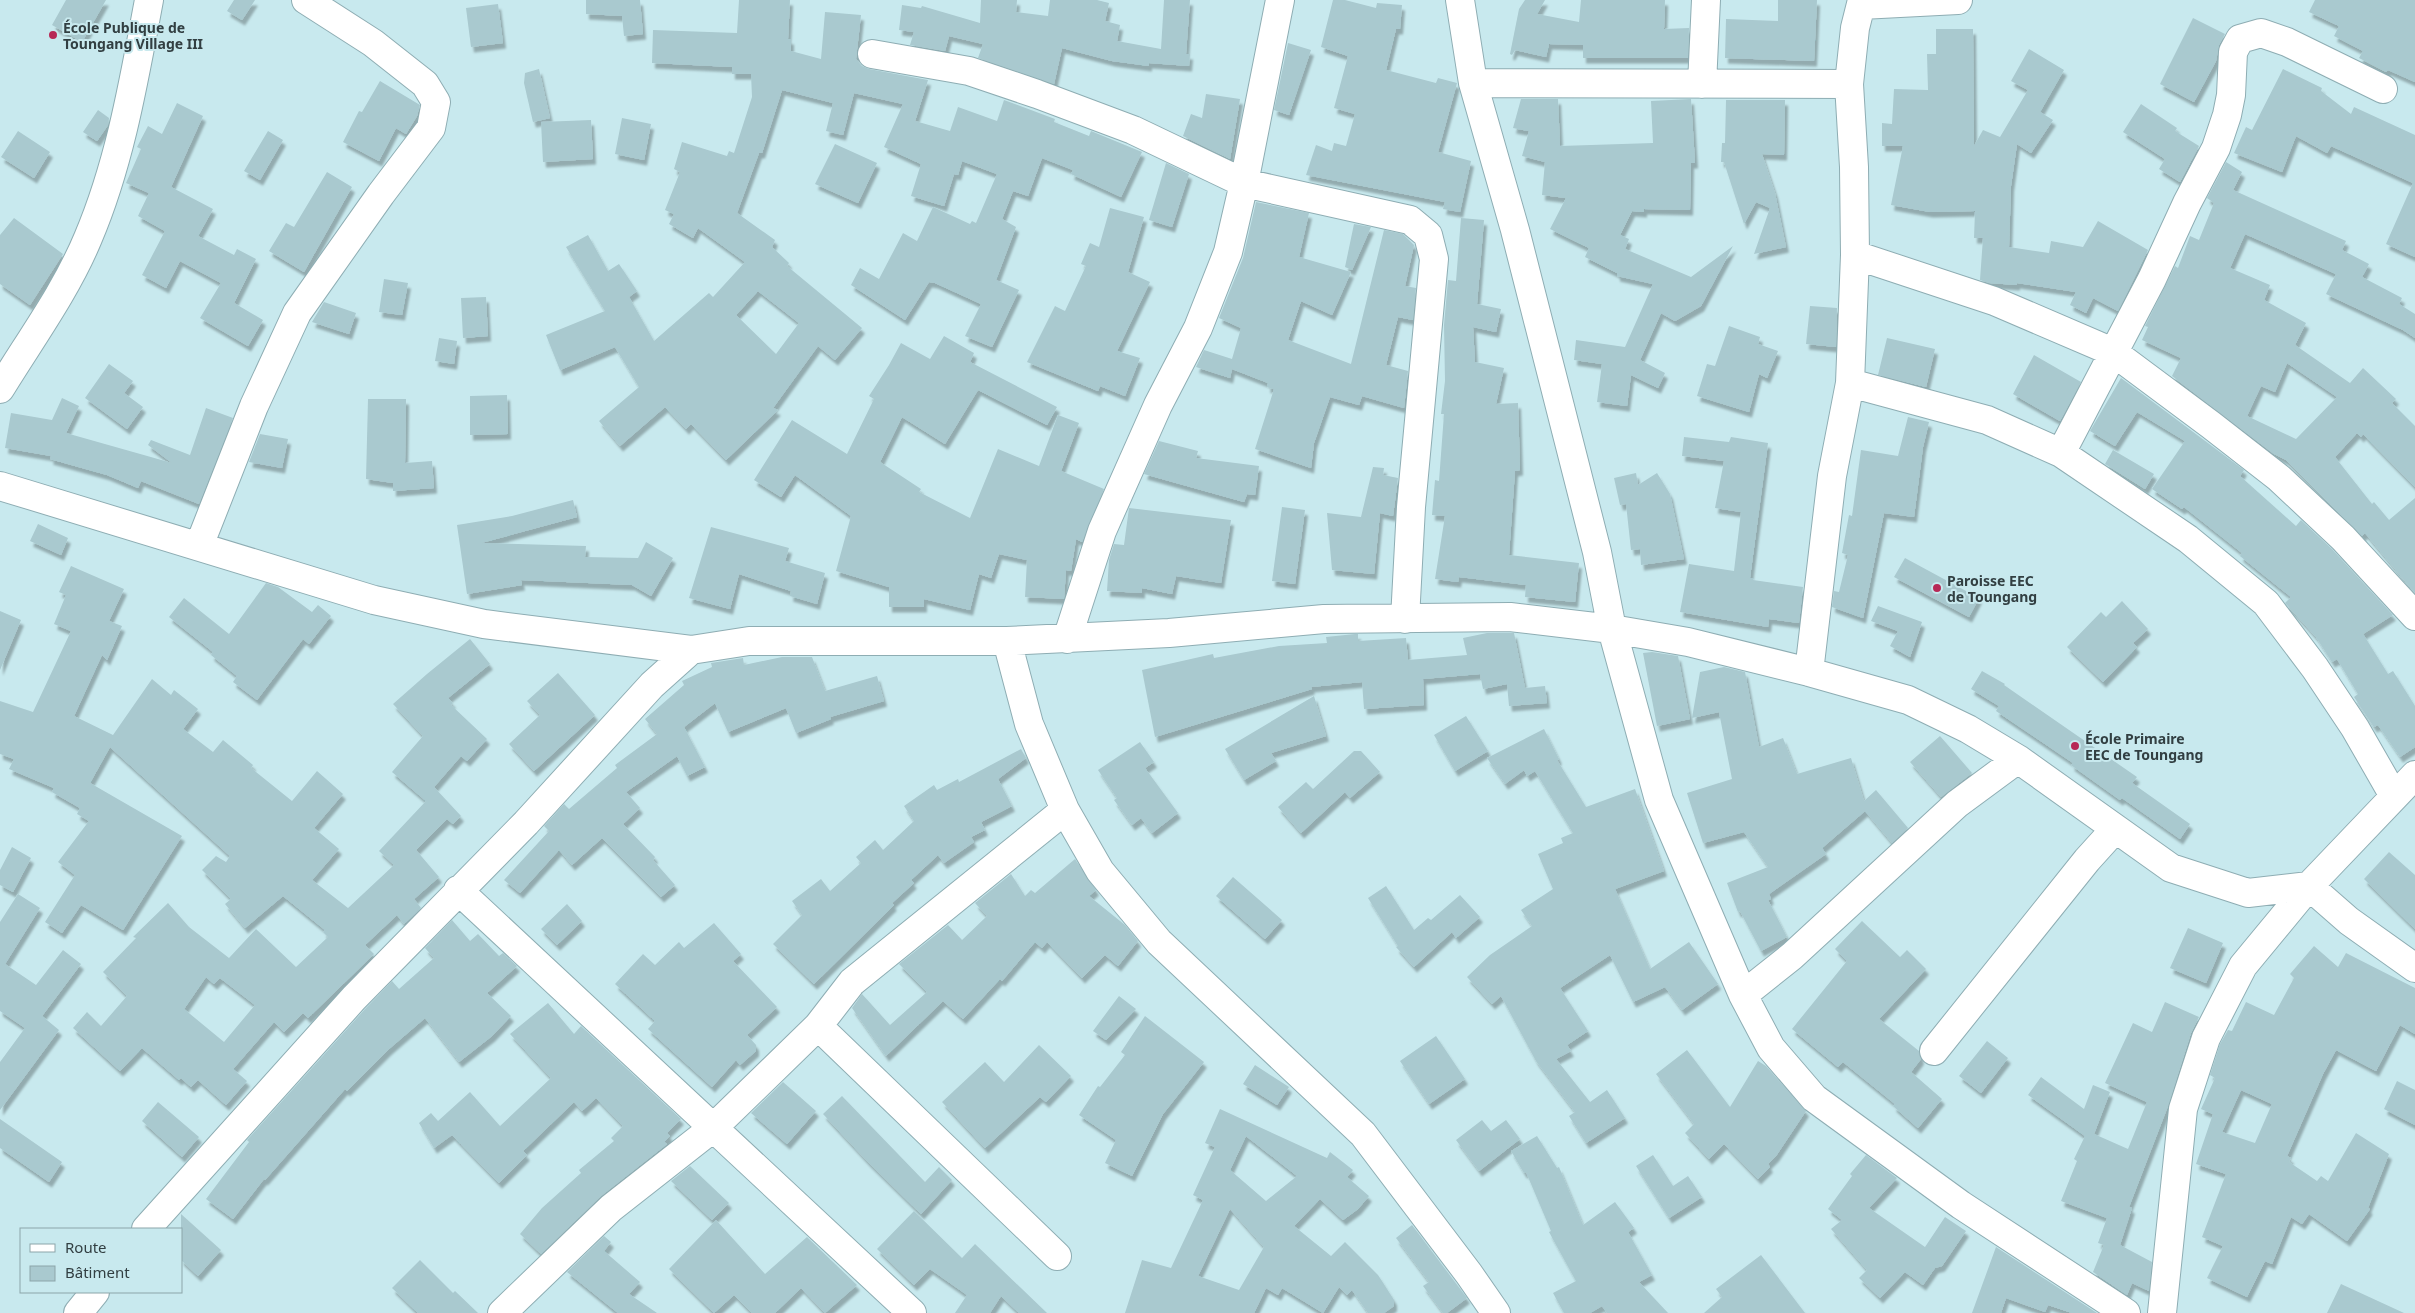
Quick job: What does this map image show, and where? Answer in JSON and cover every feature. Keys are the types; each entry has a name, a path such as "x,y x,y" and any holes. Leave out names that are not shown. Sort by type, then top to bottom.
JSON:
{"street":[{"path":"0,388 59,294 88,239 111,172 124,119 148,0"},
{"path":"199,546 254,406 298,313 381,194 432,128 436,102 425,84 373,43 306,0"},
{"path":"1066,639 1102,531 1158,405 1198,328 1228,252 1244,183 1280,0"},
{"path":"1460,0 1473,83 1515,230 1595,542 1612,630 1659,800 1743,994 1771,1048 1814,1098 1961,1205 2126,1313"},
{"path":"1702,84 1706,0"},
{"path":"1809,672 1832,476 1850,383 1854,255 1854,167 1849,84 1856,28 1862,2 1958,0"},
{"path":"2061,453 2152,279 2187,203 2216,148 2227,115 2231,95 2233,52 2240,39 2261,34 2287,42 2382,89"},
{"path":"872,54 969,72 1037,94 1133,130 1244,183 1410,220 1428,235 1434,259 1411,507 1405,619"},
{"path":"1473,83 1849,84"},
{"path":"1854,255 1994,301 2113,352 2279,478 2343,538 2415,616"},
{"path":"1850,383 1987,420 2061,453 2188,539 2266,603 2315,668 2355,728 2394,796"},
{"path":"0,486 374,600 475,622 690,650 749,641 1007,642 1324,620 1510,617 1688,642 1809,672 1908,700 1968,729 2018,759 2115,830 2171,868 2248,894 2309,886 2349,922 2415,968"},
{"path":"1007,642 1029,724 1065,810 1100,871 1158,942 1363,1134 1469,1274 1496,1313"},
{"path":"147,1228 354,998 458,890 526,823 652,685 690,650"},
{"path":"1743,994 1792,956 1957,804 2018,759"},
{"path":"2162,1313 2183,1109 2206,1038 2243,966 2309,886 2415,774"},
{"path":"502,1313 611,1208 713,1128 818,1026 852,982 1065,810"},
{"path":"1934,1050 2087,860 2115,830"},
{"path":"458,890 912,1313"},
{"path":"818,1026 1057,1256"}],"building":[{"path":"66,0 106,0 82,42 52,25"},
{"path":"234,0 255,0 242,20 227,11"},
{"path":"586,0 640,0 643,34 624,36 622,16 586,14"},
{"path":"739,0 790,0 788,39 791,39 791,51 821,59 825,12 861,15 856,59 862,66 928,80 915,121 950,131 958,107 997,121 1004,100 1055,119 1054,122 1089,136 1091,131 1142,152 1121,197 1071,174 1073,170 1042,158 1028,196 1013,191 1002,219 1016,227 996,280 1019,290 992,347 965,336 981,304 935,283 929,282 905,320 851,285 860,268 879,279 903,233 917,241 933,207 970,224 972,221 976,223 997,174 962,161 958,175 954,174 944,206 911,196 921,164 884,147 903,104 854,93 843,135 826,131 833,103 782,90 762,153 759,153 737,213 775,240 772,247 789,263 787,266 862,328 835,360 818,346 773,408 778,410 726,460 691,424 686,429 665,407 620,446 599,421 639,387 615,347 560,370 546,335 605,311 566,247 588,235 608,271 619,264 637,291 629,297 654,341 709,293 713,297 745,262 698,228 693,238 669,224 674,214 665,210 680,172 674,169 682,142 727,156 729,151 734,153 752,97 751,74 732,74 732,67 652,63 653,30 737,33","holes":["758,291 799,323 776,354 736,315"]},
{"path":"981,0 1017,0 1016,12 1048,16 1050,0 1097,0 1109,3 1105,21 1120,25 1117,41 1161,49 1164,0 1190,0 1186,54 1190,54 1189,66 1149,63 1149,66 1112,61 1062,48 1054,84 978,58 983,44 949,36 945,51 910,45 914,32 899,30 902,5 921,8 922,6 980,23"},
{"path":"1333,0 1345,0 1376,8 1377,3 1402,5 1400,29 1396,29 1386,70 1436,83 1438,78 1457,83 1438,152 1471,161 1460,212 1443,209 1445,202 1306,175 1316,145 1332,151 1334,143 1346,146 1355,114 1334,108 1348,56 1321,47"},
{"path":"1525,0 1545,0 1537,14 1579,22 1581,0 1665,0 1664,29 1689,28 1688,58 1583,58 1583,45 1549,44 1546,57 1515,50 1512,55 1510,54 1519,9"},
{"path":"1778,0 1817,0 1814,61 1725,58 1726,19 1778,21"},
{"path":"2315,0 2415,0 2415,82 2388,70 2386,72 2359,58 2363,51 2334,36 2339,26 2309,12"},
{"path":"498,4 503,43 471,47 466,8"},
{"path":"2193,18 2225,34 2219,45 2216,61 2194,102 2160,84"},
{"path":"1936,29 1973,29 1974,146 1983,130 2000,137 2028,90 2011,81 2029,49 2064,70 2040,112 2053,120 2031,153 2017,144 2011,186 2009,247 2049,253 2051,241 2083,247 2098,221 2148,250 2118,311 2093,298 2086,313 2070,305 2076,292 2017,283 2017,285 1989,283 1980,280 1983,238 1974,238 1975,211 1930,212 1891,205 1903,146 1882,146 1882,123 1892,124 1894,89 1928,90 1927,54 1936,54"},
{"path":"1288,43 1311,50 1289,115 1274,110"},
{"path":"539,69 550,118 533,122 524,83 525,73"},
{"path":"2283,69 2322,88 2321,91 2351,114 2354,107 2415,135 2415,257 2386,244 2413,183 2331,146 2327,153 2296,136 2282,172 2234,153 2246,127 2252,130"},
{"path":"380,81 420,105 417,116 406,134 396,128 379,161 343,142 359,111 362,112"},
{"path":"1206,94 1240,99 1230,159 1183,136 1191,114 1202,118"},
{"path":"1521,99 1558,99 1560,146 1653,143 1651,101 1691,99 1695,163 1691,163 1690,210 1644,209 1644,212 1632,211 1620,235 1629,239 1625,249 1691,277 1733,246 1701,306 1675,321 1661,313 1640,360 1665,373 1658,388 1631,375 1627,406 1597,402 1602,364 1574,360 1576,340 1625,347 1653,284 1617,276 1617,273 1585,257 1589,248 1550,229 1566,198 1542,195 1545,162 1522,156 1529,131 1513,128"},
{"path":"1726,100 1785,100 1784,155 1762,154 1775,193 1786,247 1754,254 1770,208 1756,202 1744,224 1724,162 1721,162 1722,143 1725,143"},
{"path":"177,103 203,116 171,187 213,209 198,236 234,255 237,249 256,259 234,303 263,320 248,346 200,318 221,283 180,261 166,288 142,275 165,231 138,216 149,193 126,183 141,149 137,147 148,126 162,134"},
{"path":"2141,104 2177,128 2175,131 2199,146 2180,182 2159,169 2165,159 2123,132"},
{"path":"98,110 109,118 108,125 97,141 83,132"},
{"path":"622,118 651,124 644,160 615,154"},
{"path":"591,120 593,159 543,162 541,122"},
{"path":"18,131 50,152 34,178 1,157"},
{"path":"268,131 283,140 260,180 244,171"},
{"path":"835,144 877,163 858,203 815,184"},
{"path":"2226,162 2242,172 2233,190 2346,241 2342,250 2369,264 2362,277 2402,298 2399,304 2415,314 2415,338 2403,330 2326,294 2336,274 2245,234 2230,268 2270,285 2264,300 2306,323 2295,345 2350,383 2363,368 2396,399 2392,403 2415,426 2415,487 2363,434 2361,437 2357,433 2335,457 2372,504 2374,502 2389,520 2415,498 2415,593 2365,533 2362,536 2286,460 2274,454 2172,376 2181,358 2142,340 2148,327 2145,326 2175,266 2178,268 2190,236 2199,240 2214,203 2207,198","holes":["2287,363 2337,397 2296,439 2247,416 2261,386 2275,392"]},
{"path":"1166,163 1189,174 1172,227 1149,220"},
{"path":"327,172 352,187 304,272 269,251 286,223 294,227"},
{"path":"1256,202 1309,213 1299,257 1351,272 1332,315 1301,301 1288,340 1351,364 1384,230 1403,234 1414,245 1405,286 1416,288 1413,320 1398,317 1386,365 1408,371 1404,408 1362,396 1359,405 1330,397 1314,443 1311,468 1255,449 1274,389 1267,387 1268,383 1232,369 1230,378 1196,367 1204,350 1232,359 1241,328 1219,318 1243,258"},
{"path":"1110,208 1144,217 1128,272 1150,282 1117,351 1140,358 1125,396 1100,386 1098,391 1027,362 1055,306 1065,311 1086,266 1081,264 1090,243 1099,247"},
{"path":"14,218 63,254 30,305 0,284 0,235"},
{"path":"1461,218 1484,220 1477,304 1501,309 1496,332 1473,327 1475,362 1504,368 1496,404 1518,403 1520,470 1515,471 1509,555 1579,563 1575,602 1525,597 1526,585 1459,577 1458,582 1435,579 1445,516 1432,515 1435,480 1439,481 1444,414 1441,414 1445,381 1444,325 1448,280 1456,281"},
{"path":"1354,224 1371,227 1352,270 1345,267"},
{"path":"384,279 408,283 402,315 379,312"},
{"path":"486,297 488,336 463,338 461,298"},
{"path":"324,302 356,313 349,334 312,322"},
{"path":"1810,306 1837,308 1836,347 1806,344"},
{"path":"1729,326 1760,337 1758,344 1778,351 1767,378 1759,374 1749,412 1697,396 1707,364 1715,366"},
{"path":"944,336 974,353 970,362 1057,407 1047,425 978,390 945,444 902,417 880,462 921,489 919,492 970,518 998,449 1039,466 1058,415 1079,423 1061,471 1104,489 1082,542 1076,539 1071,571 1066,570 1064,599 1025,597 1027,560 999,554 991,578 979,574 970,610 924,599 924,607 889,607 889,587 836,571 851,516 795,475 781,497 754,480 792,420 847,454 874,399 869,396 901,343 930,359"},
{"path":"439,338 457,341 454,364 435,361"},
{"path":"1887,338 1935,349 1926,387 1878,375"},
{"path":"2034,355 2081,382 2060,421 2013,394"},
{"path":"109,364 133,381 124,393 143,407 127,429 85,398"},
{"path":"2121,378 2244,470 2240,476 2296,526 2301,520 2332,549 2393,615 2363,634 2388,674 2393,671 2415,706 2415,747 2400,757 2378,725 2374,727 2354,697 2358,694 2337,659 2332,662 2316,637 2285,603 2291,597 2240,556 2242,553 2184,507 2182,509 2152,489 2185,441 2137,412 2115,446 2090,431"},
{"path":"507,395 508,434 470,435 470,396"},
{"path":"62,398 79,406 66,433 172,463 148,445 151,440 190,455 206,408 233,418 199,504 141,481 138,488 107,475 50,459 51,456 5,448 11,413 52,420"},
{"path":"368,399 406,399 405,463 432,461 434,488 393,491 393,483 366,479"},
{"path":"1908,417 1929,422 1923,447 1914,517 1884,513 1863,618 1832,607 1834,591 1839,592 1848,555 1842,553 1849,515 1852,516 1861,450 1898,456"},
{"path":"260,434 288,439 282,468 249,462"},
{"path":"1684,437 1729,442 1731,437 1768,443 1750,578 1803,587 1799,623 1769,619 1768,627 1680,612 1689,564 1734,571 1741,512 1715,508 1724,461 1682,456"},
{"path":"1159,441 1198,451 1196,458 1259,466 1255,495 1247,494 1244,502 1144,474"},
{"path":"2113,450 2154,474 2145,489 2105,464"},
{"path":"1373,467 1384,468 1383,475 1398,478 1393,516 1380,513 1374,574 1332,570 1327,513 1361,517"},
{"path":"1636,473 1638,485 1657,473 1670,494 1684,559 1641,565 1640,549 1631,550 1626,504 1620,505 1614,478"},
{"path":"573,500 577,517 481,543 586,546 585,557 638,558 646,542 673,558 651,596 632,585 521,580 522,585 467,594 457,525 512,516"},
{"path":"1282,507 1305,510 1295,584 1272,581"},
{"path":"1129,508 1231,520 1221,583 1176,576 1172,594 1142,588 1142,593 1107,591 1109,560 1114,544 1124,545"},
{"path":"38,524 68,538 61,555 30,541"},
{"path":"711,527 789,548 785,561 825,573 817,604 790,596 791,591 739,574 730,609 689,598"},
{"name":"Paroisse EEC de Toungang","path":"1905,558 1979,598 1969,617 1894,577"},
{"path":"71,566 124,589 109,621 122,626 107,660 102,655 74,716 113,735 152,679 171,695 174,690 198,709 183,729 213,752 223,740 253,765 251,768 292,801 317,771 343,794 314,828 339,849 312,880 348,908 394,865 379,851 426,801 392,772 423,736 393,704 470,639 490,664 448,698 453,703 451,705 487,739 467,761 461,756 434,787 461,816 453,824 447,819 416,850 439,877 414,899 421,908 404,924 397,915 365,945 374,954 308,1018 303,1013 284,1032 274,1022 233,1069 247,1081 226,1105 198,1080 191,1087 181,1078 179,1080 142,1048 120,1071 73,1028 87,1012 101,1026 127,996 103,972 136,938 133,937 168,903 189,927 229,958 256,929 296,967 328,937 323,932 325,930 283,896 245,928 225,904 231,899 202,870 216,856 226,862 230,856 110,747 90,783 182,836 123,930 81,905 62,933 45,922 75,875 58,862 89,821 77,814 80,808 52,792 54,788 9,769 14,759 0,754 0,701 33,712 71,631 54,624 66,595 59,592","holes":["206,977 214,984 220,978 255,1005 224,1042 184,1009"]},
{"path":"266,583 278,587 312,612 318,605 331,616 309,644 303,639 257,700 233,682 237,676 211,655 213,652 169,617 184,598 229,634"},
{"path":"2122,601 2148,629 2133,643 2137,647 2103,682 2067,647 2101,612 2106,617"},
{"path":"1878,606 1922,622 1910,657 1890,646 1898,631 1871,621"},
{"path":"0,611 21,620 0,670"},
{"path":"1487,633 1514,633 1525,688 1545,686 1547,703 1509,706 1507,684 1483,689 1480,674 1423,679 1424,705 1364,709 1362,682 1311,687 1312,689 1155,737 1142,670 1213,654 1214,658 1279,646 1327,643 1326,637 1355,634 1358,634 1358,641 1406,638 1408,660 1467,655 1463,638"},
{"path":"1652,652 1678,656 1690,719 1657,726 1643,653"},
{"path":"782,657 812,657 825,691 877,676 884,701 830,717 831,719 796,733 786,708 728,732 715,703 684,727 705,767 687,776 677,756 626,792 640,808 623,824 655,857 653,860 675,885 661,897 602,838 572,865 559,850 520,893 504,880 549,831 544,826 564,804 569,809 617,768 615,765 657,734 645,719 684,685 682,681 712,667 711,663 743,658 744,665"},
{"path":"1724,667 1745,672 1759,747 1783,738 1797,774 1851,758 1864,801 1876,790 1908,828 1892,843 1865,811 1822,848 1826,854 1769,894 1771,899 1768,900 1787,937 1761,951 1740,911 1738,912 1727,883 1768,867 1744,832 1703,843 1687,793 1732,779 1719,712 1692,718 1700,672"},
{"path":"1982,671 2005,684 2137,777 2132,783 2190,824 2180,839 2122,798 2120,800 2071,765 2073,763 1996,711 1999,706 1971,689"},
{"path":"558,673 595,715 534,771 509,744 540,715 527,701"},
{"path":"1314,696 1326,736 1271,753 1276,761 1244,780 1225,749"},
{"path":"1466,716 1488,751 1455,771 1434,735"},
{"path":"1544,729 1559,759 1557,760 1586,807 1635,789 1664,871 1615,889 1650,969 1689,942 1718,984 1682,1010 1665,987 1633,1002 1610,955 1560,988 1588,1031 1567,1045 1571,1051 1556,1059 1590,1102 1607,1090 1625,1118 1586,1143 1569,1116 1575,1112 1536,1061 1501,996 1492,1004 1467,977 1490,955 1532,926 1521,910 1553,889 1538,854 1563,843 1561,838 1573,833 1535,771 1527,776 1524,770 1505,784 1487,758"},
{"path":"1940,736 1972,773 1941,797 1910,762"},
{"path":"1140,742 1154,762 1145,768 1178,813 1152,833 1141,818 1132,825 1114,800 1117,798 1098,770"},
{"path":"1021,749 1026,758 998,779 1012,806 981,822 985,830 971,837 974,842 944,863 938,855 911,880 914,883 892,903 894,905 814,984 773,944 802,915 792,901 821,879 830,891 861,863 856,857 875,840 883,850 914,821 904,806 934,785 937,790 958,779 959,782"},
{"path":"1354,751 1361,751 1380,772 1350,798 1345,792 1301,833 1278,807 1306,782 1313,789"},
{"path":"12,847 31,858 13,892 0,885 0,870"},
{"path":"2389,852 2415,875 2415,929 2364,879"},
{"path":"1075,859 1096,890 1089,896 1125,925 1138,941 1118,966 1105,955 1082,978 1047,942 1042,948 1035,942 1002,981 1000,979 963,1019 943,1001 886,1056 852,1008 862,994 890,1025 927,992 899,964 948,925 962,940 987,916 975,903 1011,874 1025,896 1031,890 1035,893"},
{"path":"1233,877 1282,920 1265,939 1216,896"},
{"path":"1386,886 1414,930 1428,918 1431,920 1460,895 1480,917 1456,938 1452,932 1414,967 1396,947 1398,946 1368,898"},
{"path":"18,894 40,908 5,964 36,985 63,950 81,964 42,1016 59,1030 0,1110 0,1062 25,1028 0,1011 0,922"},
{"path":"567,904 582,921 557,945 541,929"},
{"path":"452,920 470,941 478,934 499,956 503,953 517,966 487,993 511,1016 492,1036 459,1062 425,1018 389,1049 347,1091 345,1089 264,1179 233,1219 206,1199 249,1142 247,1140 365,1009 392,981 399,989 434,958 425,948"},
{"path":"1862,921 1900,957 1907,950 1926,969 1879,1019 1919,1051 1921,1059 1911,1072 1942,1099 1918,1128 1893,1106 1895,1104 1843,1062 1838,1067 1792,1029 1847,961 1835,949"},
{"path":"714,923 741,954 733,961 777,1007 747,1035 756,1045 756,1051 740,1065 736,1060 712,1087 648,1029 655,1021 615,984 643,954 655,965 679,942 684,948"},
{"path":"2188,928 2223,943 2206,983 2170,968"},
{"path":"2314,946 2338,967 2346,953 2415,988 2415,1034 2400,1025 2376,1071 2336,1050 2323,1074 2287,1156 2291,1158 2289,1162 2317,1181 2321,1176 2328,1181 2356,1133 2389,1154 2368,1208 2370,1209 2347,1241 2309,1214 2302,1224 2291,1217 2272,1264 2265,1261 2247,1297 2207,1278 2223,1246 2202,1237 2226,1174 2196,1164 2213,1114 2201,1109 2215,1078 2210,1075 2220,1044 2228,1030 2232,1031 2246,1002 2274,1015 2294,978 2290,974","holes":["2241,1090 2272,1104 2255,1143 2222,1132"]},
{"path":"1119,996 1136,1009 1106,1040 1093,1031"},
{"path":"2165,1002 2199,1017 2191,1033 2168,1106 2129,1207 2132,1208 2120,1245 2152,1262 2149,1291 2132,1283 2127,1295 2093,1272 2104,1245 2098,1243 2107,1218 2061,1201 2077,1161 2074,1159 2085,1136 2028,1095 2041,1077 2084,1109 2093,1085 2110,1092 2094,1134 2128,1149 2147,1102 2105,1083 2133,1023 2152,1032"},
{"path":"548,1003 574,1034 581,1026 681,1119 667,1133 670,1136 664,1142 667,1144 601,1196 541,1254 520,1234 542,1208 581,1173 579,1170 614,1141 611,1138 623,1126 596,1098 582,1111 574,1102 523,1151 527,1155 499,1183 452,1135 434,1148 419,1123 431,1113 438,1121 470,1092 500,1126 551,1078 510,1034"},
{"path":"1145,1016 1204,1062 1163,1114 1132,1176 1105,1163 1116,1140 1079,1115 1098,1086 1100,1087 1125,1055 1121,1052"},
{"path":"1436,1036 1465,1079 1429,1104 1400,1061"},
{"path":"1987,1041 2008,1058 1981,1093 1959,1076"},
{"path":"1039,1045 1071,1076 1046,1102 1040,1097 985,1148 942,1102 985,1062 1004,1082"},
{"path":"1687,1050 1730,1107 1758,1061 1766,1066 1806,1111 1776,1156 1768,1164 1770,1167 1758,1179 1724,1144 1709,1159 1685,1133 1694,1124 1656,1074"},
{"path":"1255,1065 1289,1087 1277,1105 1243,1084"},
{"path":"2397,1081 2415,1090 2415,1125 2384,1109"},
{"path":"783,1082 816,1111 787,1144 751,1113"},
{"path":"842,1096 925,1182 939,1167 952,1180 921,1214 823,1114"},
{"path":"158,1102 199,1137 182,1157 142,1121"},
{"path":"1220,1109 1327,1158 1330,1152 1353,1170 1347,1177 1369,1196 1358,1209 1343,1220 1320,1199 1294,1226 1331,1256 1345,1242 1378,1275 1394,1300 1394,1306 1384,1313 1368,1313 1352,1290 1347,1295 1339,1287 1323,1313 1282,1288 1278,1295 1266,1288 1254,1313 1125,1313 1142,1260 1171,1268 1203,1200 1193,1195 1215,1147 1205,1143","holes":["1246,1136 1297,1176 1266,1201 1230,1170","1230,1209 1264,1247 1239,1290 1198,1276"]},
{"path":"0,1119 62,1162 49,1182 0,1148"},
{"path":"1482,1120 1491,1131 1506,1120 1520,1139 1479,1171 1456,1140"},
{"path":"1537,1136 1557,1168 1559,1167 1583,1225 1615,1202 1634,1228 1628,1232 1652,1275 1639,1282 1668,1313 1607,1313 1602,1306 1590,1313 1564,1313 1553,1293 1576,1281 1549,1232 1551,1231 1526,1172 1524,1173 1511,1151"},
{"path":"1653,1155 1673,1186 1688,1176 1702,1197 1669,1218 1636,1166"},
{"path":"1866,1155 1897,1178 1869,1208 1925,1247 1945,1217 1966,1231 1942,1266 1935,1268 1923,1285 1905,1272 1880,1298 1859,1278 1867,1270 1831,1229 1842,1220 1828,1209 1852,1176 1850,1174"},
{"path":"690,1166 729,1203 712,1220 671,1181"},
{"path":"914,1211 962,1258 975,1244 1047,1313 1019,1313 1001,1296 990,1313 955,1313 967,1295 930,1269 914,1285 877,1249"},
{"path":"181,1214 221,1250 198,1276 182,1261"},
{"path":"716,1220 765,1274 807,1237 857,1285 825,1313 801,1288 775,1313 752,1313 734,1295 714,1313 669,1269"},
{"path":"1412,1225 1467,1298 1447,1313 1443,1313 1423,1286 1429,1282 1396,1238"},
{"path":"604,1236 611,1242 604,1251 640,1282 629,1294 657,1313 618,1313 567,1272"},
{"path":"1996,1247 2097,1313 2072,1313 2048,1305 2045,1312 2006,1298 2001,1313 1972,1313"},
{"path":"1761,1255 1805,1313 1704,1313 1722,1297 1716,1289"},
{"path":"420,1260 453,1293 455,1291 478,1313 418,1313 392,1288"},
{"path":"2341,1284 2404,1313 2327,1313"}],"place":[{"name":"École Publique de Toungang Village III","path":"53,35"},
{"name":"Paroisse EEC de Toungang","path":"1937,588"},
{"name":"École Primaire EEC de Toungang","path":"2075,746"}]}
